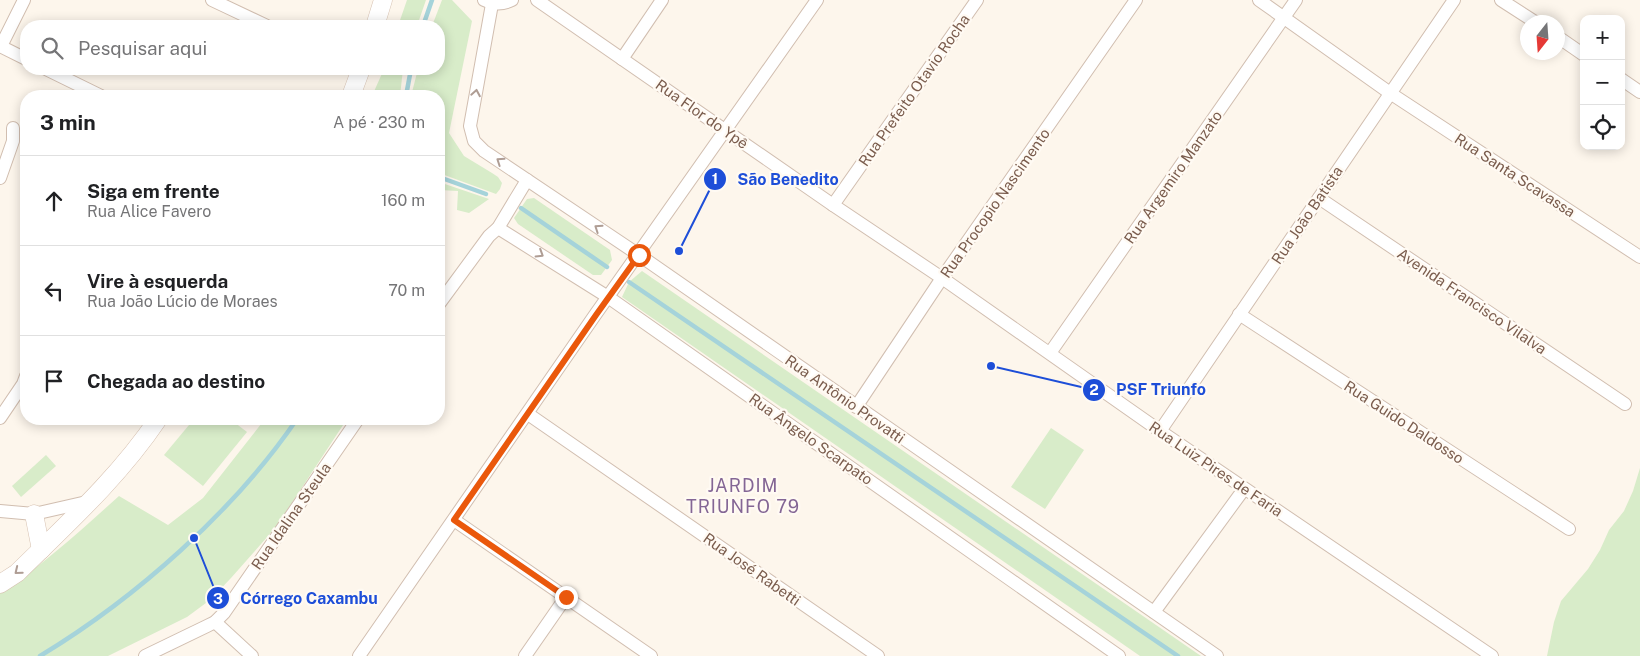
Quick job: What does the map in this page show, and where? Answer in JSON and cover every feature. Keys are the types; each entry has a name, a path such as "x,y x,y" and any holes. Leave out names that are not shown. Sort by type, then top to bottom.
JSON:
{"street":[{"path":"20,56 1,46 24,0"},
{"path":"212,0 254,20"},
{"path":"377,20 383,0"},
{"path":"488,2 499,4 512,0"},
{"name":"Rua Flor do Ypê","path":"537,0 833,205 942,278"},
{"path":"622,58 662,0"},
{"path":"359,656 817,0"},
{"name":"Rua Prefeito Otavio Rocha","path":"833,205 977,0"},
{"name":"Rua Procopio Nascimento","path":"856,407 942,278 1136,0"},
{"name":"Rua Santa Scavassa","path":"1259,0 1390,93 1640,256"},
{"name":"Rua Argemiro Manzato","path":"1050,353 1296,0"},
{"name":"Rua João Batista","path":"1160,431 1454,0"},
{"path":"1500,0 1524,15"},
{"name":"Rua Antônio Provatti","path":"488,2 470,126 474,141 484,151 639,255 1217,656"},
{"path":"1565,42 1580,52"},
{"path":"58,75 89,90"},
{"path":"353,90 357,75"},
{"path":"1625,82 1640,92"},
{"path":"0,178 13,141 14,128"},
{"path":"445,296 489,236 498,228 527,180"},
{"name":"Avenida Francisco Vilalva","path":"1319,198 1625,404"},
{"name":"Rua Ângelo Scarpato","path":"498,228 608,297 1119,656"},
{"name":"Rua Luiz Pires de Faria","path":"942,278 1160,431 1492,656"},
{"name":"Rua Guido Daldosso","path":"1239,314 1569,529"},
{"path":"0,418 20,388"},
{"name":"Rua José Rabetti","path":"528,414 878,656"},
{"path":"0,584 18,573 91,501 154,425"},
{"name":"Rua Idalina Steula","path":"145,656 215,622 224,613 354,425"},
{"path":"1154,612 1244,488"},
{"path":"0,511 34,514 91,501"},
{"path":"34,514 41,550"},
{"path":"454,520 651,656"},
{"path":"525,656 566,597"},
{"path":"215,622 252,656"}],"green space":[{"path":"407,0 426,0 419,20 400,20"},
{"path":"442,0 452,0 472,21 449,133 464,156 498,177 502,183 496,194 445,175 445,90 413,90 416,75 445,75 445,20 434,20"},
{"path":"381,75 402,75 401,90 375,90"},
{"path":"445,184 489,199 469,213 457,210 458,191 445,190"},
{"path":"534,198 610,250 612,260 601,275 593,275 518,224 514,218 527,199"},
{"path":"642,271 1201,656 1140,656 622,297 629,282"},
{"path":"189,425 238,425 247,432 203,486 164,455"},
{"path":"260,425 343,425 276,527 210,600 187,617 108,656 0,656 0,592 47,559 119,496 168,525 203,498"},
{"path":"1051,428 1084,450 1045,509 1011,487"},
{"path":"46,455 56,466 21,497 12,486"},
{"path":"1640,468 1640,656 1547,656 1554,622 1561,601 1588,569 1600,550 1609,530 1624,511"}],"waterway":[{"path":"425,20 432,0"},
{"path":"407,90 410,75"},
{"path":"445,179 486,194"},
{"path":"521,208 607,267"},
{"path":"629,282 1178,656"},
{"path":"40,656 112,607 181,550 244,487 293,425"}],"place":[{"name":"São Benedito","path":"679,251"},
{"name":"PSF Triunfo","path":"991,366"},
{"name":"Córrego Caxambu","path":"194,538"}],"district":[{"name":"JARDIM TRIUNFO 79","path":"743,495"}],"route":[{"path":"566,597 454,520 639,255"}]}
